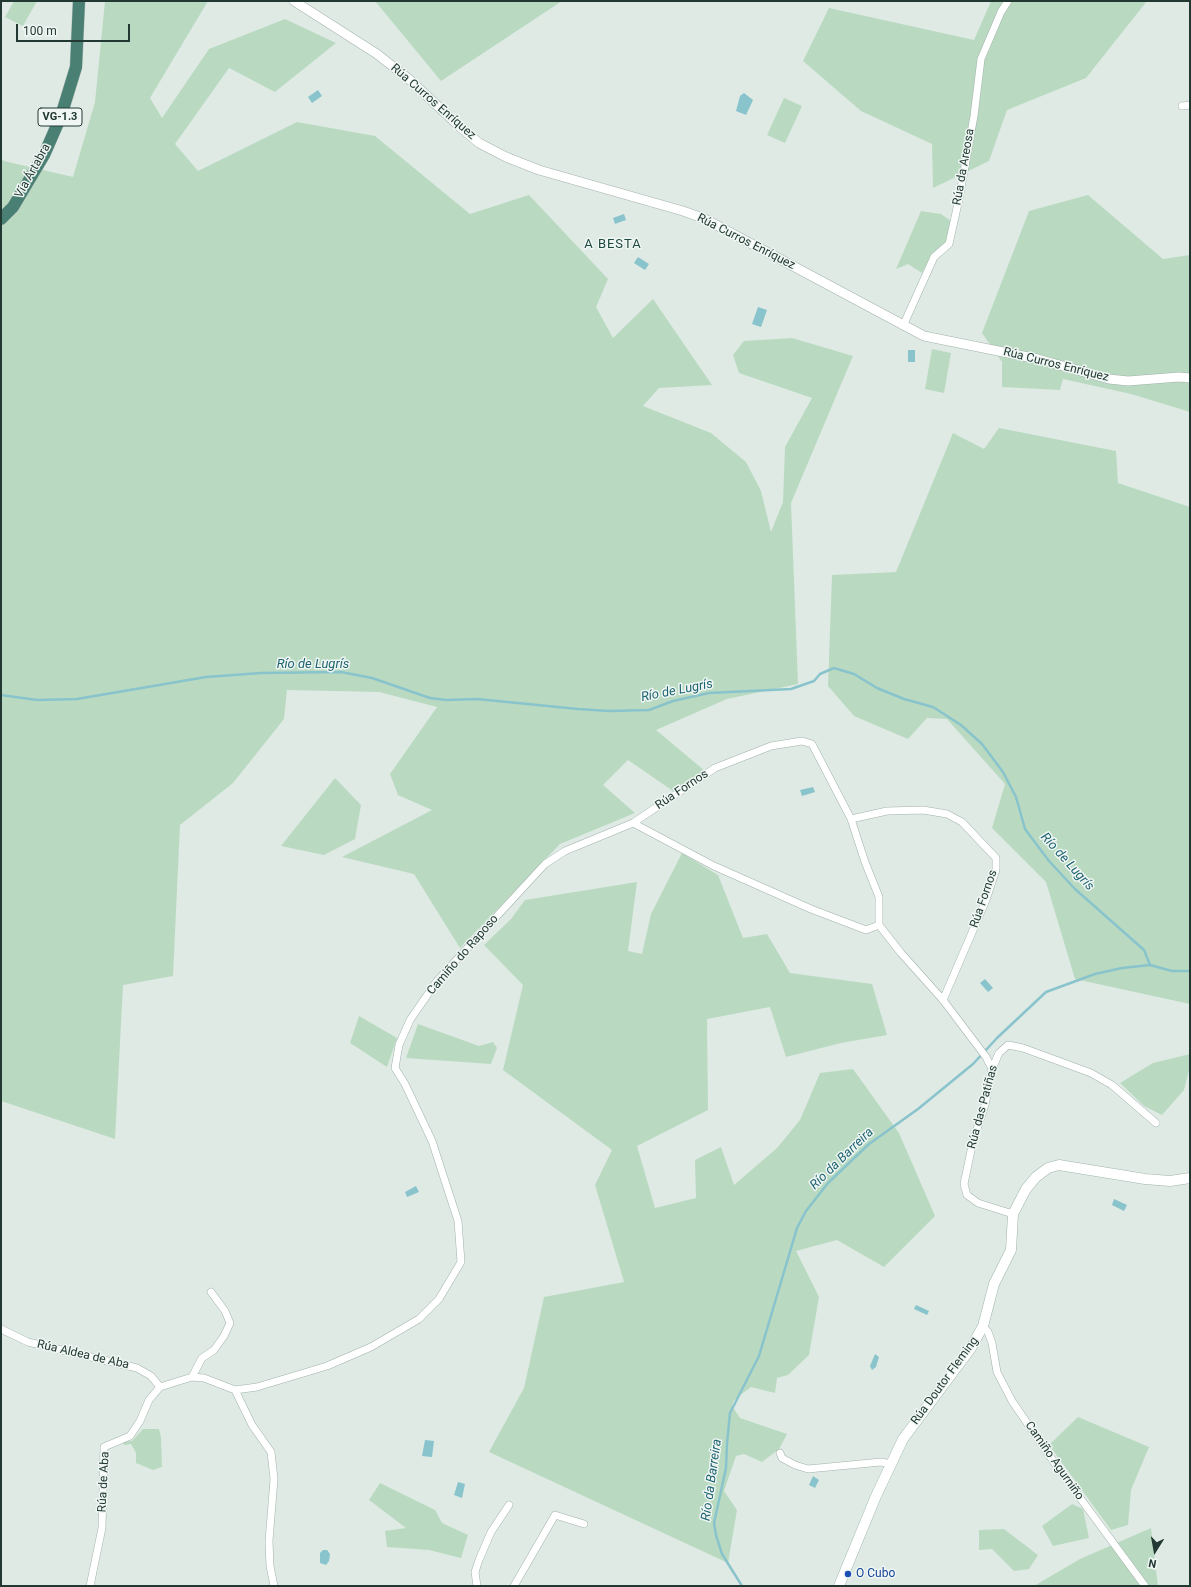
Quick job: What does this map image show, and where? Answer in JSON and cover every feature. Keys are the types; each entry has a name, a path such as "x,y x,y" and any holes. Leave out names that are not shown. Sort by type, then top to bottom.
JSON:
{"highway":[{"name":"Vía Ártabra","path":"1,219 13,206 44,155 61,116 76,67 80,1"}],"main road":[{"name":"Rúa Doutor Fleming","path":"839,1586 903,1439 971,1348 983,1326 994,1284 1011,1250 1013,1214 1026,1189 1036,1177 1048,1168 1054,1166 1071,1166 1145,1179 1170,1181 1190,1178"}],"street":[{"name":"Rúa Curros Enríquez","path":"294,1 377,54 410,80 474,139 506,157 539,170 683,211 705,219 924,336 946,342 1038,359 1109,379 1128,381 1179,377 1190,378"},
{"name":"Rúa da Areosa","path":"903,326 934,257 949,244 974,116 981,60 1001,12 1008,1"},
{"path":"1182,106 1190,105"},
{"name":"Rúa Fornos","path":"595,838 633,823 715,768 771,746 802,741 812,744 851,819 865,862 879,897 879,925"},
{"name":"Rúa Fornos","path":"851,819 894,811 923,810 947,814 962,822 996,858 996,870 986,900 943,1000"},
{"path":"633,823 720,869 811,909 866,930 879,925 901,953 943,1000 986,1057 992,1068"},
{"name":"Camiño do Raposo","path":"235,1390 257,1387 327,1366 371,1347 419,1319 439,1299 461,1262 458,1221 432,1141 405,1084 395,1068 399,1045 410,1020 437,981 545,864 565,851 595,838"},
{"name":"Rúa das Patiñas","path":"1013,1214 978,1203 967,1195 964,1184 973,1141 985,1105 992,1068 999,1053 1008,1045 1023,1048 1090,1073 1112,1085 1156,1123"},
{"path":"192,1377 202,1358 214,1350 224,1336 230,1323 225,1311 211,1292"},
{"name":"Camiño Agurniño","path":"983,1326 990,1337 997,1372 1012,1401 1058,1468 1145,1586"},
{"name":"Rúa Aldea de Aba","path":"1,1328 28,1342 137,1368 152,1376 160,1387"},
{"path":"160,1387 192,1377 204,1378 235,1390 252,1425 271,1452 274,1479 269,1541 270,1566 274,1586"},
{"name":"Rúa de Aba","path":"90,1586 102,1528 104,1447 130,1436 140,1421 149,1400 160,1387"},
{"path":"780,1453 782,1458 788,1462 808,1469 881,1462 891,1464"},
{"path":"477,1586 475,1572 479,1560 491,1532 509,1505"},
{"path":"514,1586 555,1515 584,1524"}],"green space":[{"path":"14,1 37,1 23,26 5,17"},
{"path":"105,1 208,1 150,98 162,118 209,49 285,19 336,43 275,92 229,68 175,144 198,171 297,122 375,136 470,214 529,195 608,279 596,307 613,338 653,299 712,385 659,388 643,406 711,433 746,462 761,491 771,532 783,502 785,447 812,398 739,373 733,355 744,341 792,338 853,356 791,503 798,684 727,699 656,730 705,771 673,791 628,760 603,785 635,813 560,844 460,948 414,874 342,857 432,810 398,795 390,774 437,707 379,692 287,690 284,719 233,783 180,825 173,976 123,985 115,1139 1,1101 1,158 4,161 73,177 95,102"},
{"path":"375,1 562,1 441,81"},
{"path":"991,1 1147,1 1086,78 1007,110 989,161 933,188 932,144 861,111 803,61 829,8 974,40"},
{"path":"784,98 802,106 785,143 767,135"},
{"path":"1088,195 1163,259 1190,255 1190,412 1131,394 1063,379 1060,390 1002,387 1002,362 982,333 1029,211"},
{"path":"921,211 941,214 951,221 946,242 932,255 922,273 908,264 896,269"},
{"path":"932,349 951,353 944,393 925,389"},
{"path":"999,428 1116,451 1118,483 1190,507 1190,1004 1075,979 1046,882 992,828 1005,784 947,719 927,718 908,739 854,716 828,686 832,575 896,572 953,433 984,449"},
{"path":"335,778 361,805 355,839 324,855 281,846"},
{"path":"682,853 718,875 743,938 767,934 790,973 872,984 887,1035 841,1043 786,1057 770,1007 707,1019 708,1110 637,1146 655,1208 696,1198 695,1160 721,1147 734,1185 777,1148 800,1120 820,1073 853,1069 899,1133 935,1216 884,1267 837,1240 796,1251 819,1297 809,1355 788,1375 777,1378 775,1393 751,1387 734,1400 732,1406 740,1418 787,1434 779,1449 762,1462 744,1454 736,1456 724,1491 737,1510 728,1563 489,1452 524,1388 544,1297 624,1282 595,1185 612,1150 503,1070 523,985 484,945 511,919 525,900 637,882 628,951 642,954 651,914"},
{"path":"359,1016 397,1038 387,1067 350,1043"},
{"path":"418,1024 479,1046 493,1042 497,1048 491,1064 406,1058"},
{"path":"1190,1054 1190,1066 1184,1090 1162,1115 1144,1106 1120,1083 1153,1063"},
{"path":"1078,1417 1149,1447 1131,1490 1128,1525 1111,1530 1049,1445"},
{"path":"143,1429 159,1429 161,1437 162,1467 153,1470 136,1463 136,1453 131,1444 124,1445 123,1442 132,1441"},
{"path":"380,1483 435,1510 442,1523 468,1535 461,1558 429,1550 387,1547 385,1531 406,1528 369,1500"},
{"path":"1072,1504 1083,1509 1089,1538 1053,1546 1042,1526"},
{"path":"1151,1528 1158,1586 1034,1586 1080,1559"},
{"path":"1004,1529 1038,1555 1029,1569 1014,1571 992,1549 979,1550 979,1530"}],"water":[{"path":"318,90 322,96 312,103 308,97"},
{"path":"744,93 753,100 746,115 736,111 740,96"},
{"path":"624,214 626,220 615,224 613,218"},
{"path":"638,257 649,264 645,270 634,263"},
{"path":"758,307 767,310 761,327 752,324"},
{"path":"908,350 915,350 915,362 908,362"},
{"path":"813,787 815,792 802,796 800,790"},
{"path":"985,979 993,988 988,992 980,983"},
{"path":"416,1186 419,1192 407,1197 405,1192"},
{"path":"1114,1199 1127,1205 1124,1211 1112,1205"},
{"path":"916,1305 929,1311 927,1315 914,1309"},
{"path":"875,1354 879,1357 876,1367 872,1370 870,1366"},
{"path":"425,1440 434,1441 432,1457 422,1456"},
{"path":"813,1476 819,1480 815,1488 809,1485"},
{"path":"458,1482 465,1484 462,1498 454,1495"},
{"path":"323,1550 327,1550 330,1554 329,1561 326,1565 320,1563 320,1553"}],"waterway":[{"name":"Río de Lugrís","path":"1,695 37,700 77,699 206,677 261,673 341,672 372,678 430,698 446,700 477,699 609,711 649,710 673,701 709,693 791,689 814,681 820,674 834,668 854,674 877,688 904,699 933,707 961,725 982,744 1003,772 1016,797 1025,829 1049,861 1075,889 1144,950 1150,965"},
{"name":"Río da Barreira","path":"742,1586 722,1554 714,1523 726,1468 730,1413 759,1356 797,1228 806,1211 828,1183 869,1144 918,1109 973,1064 997,1038 1046,992 1095,974 1122,968 1150,965 1172,971 1190,971"}],"place":[{"name":"O Cubo","path":"848,1574"}],"district":[{"name":"A BESTA","path":"613,245"}]}
